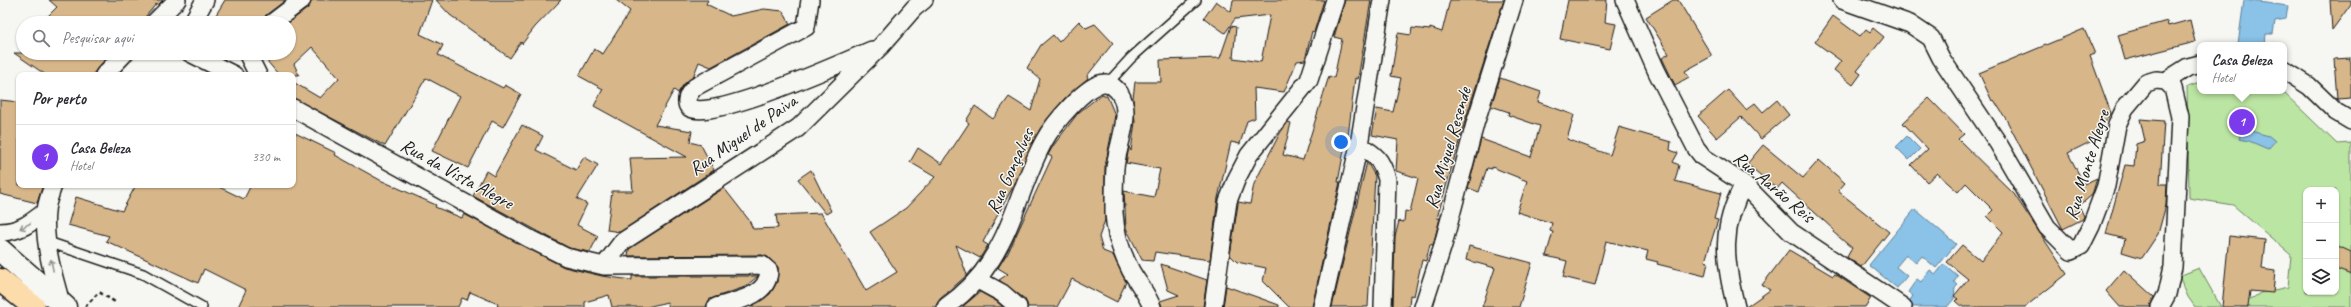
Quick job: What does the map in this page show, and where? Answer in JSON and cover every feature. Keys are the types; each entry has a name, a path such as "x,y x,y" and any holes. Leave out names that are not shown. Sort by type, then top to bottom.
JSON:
{"main road":[{"path":"0,250 63,305"},
{"path":"0,280 34,307"}],"street":[{"path":"161,16 177,0"},
{"path":"196,16 205,0"},
{"path":"281,16 302,0"},
{"name":"Rua Miguel de Paiva","path":"810,0 806,26 695,87 690,93 687,102 689,107 694,110 703,110 750,100 882,46"},
{"path":"882,46 914,8 924,0"},
{"path":"1213,307 1228,201 1237,178 1249,155 1309,80 1335,0"},
{"path":"1322,307 1359,145 1382,0"},
{"name":"Rua Miguel Resende","path":"1423,307 1443,245 1475,124 1514,0"},
{"name":"Rua Aarão Reis","path":"1625,0 1657,72 1696,148 1703,157 1744,184 1791,232 1903,307"},
{"name":"Rua Monte Alegre","path":"1842,0 1910,24 1931,38 1941,58 1998,143 2047,227 2071,251 2081,246 2091,226 2106,186 2117,125 2126,108 2146,83 2156,80 2166,81"},
{"name":"Rua Miguel de Paiva","path":"604,266 622,242 798,128 882,46"},
{"path":"107,72 118,60"},
{"path":"204,60 228,72"},
{"path":"250,60 256,72"},
{"path":"2160,307 2167,294 2173,267 2180,117 2173,88 2166,81 2188,66 2197,64"},
{"path":"2287,72 2309,86 2336,112 2351,121"},
{"path":"1108,83 1120,93 1124,105 1124,118 1115,167 1114,215 1120,244 1131,270 1152,307"},
{"name":"Rua Gonçalves","path":"946,307 978,280 1008,227 1044,142 1053,127 1084,94 1096,86 1108,83"},
{"name":"Rua da Vista Alegre","path":"296,110 554,251 566,257 604,266"},
{"path":"1359,145 1374,154 1382,163 1387,178 1383,307"},
{"path":"1736,307 1726,268 1727,234 1735,201 1744,184"},
{"path":"52,188 46,211 48,242 63,305"},
{"path":"0,232 16,231 26,226 46,211"},
{"path":"604,266 762,265 769,271 768,278 754,294 716,307"},
{"path":"978,280 1002,293 1018,307"}],"lane":[{"name":"Rua Gonçalves","path":"1108,83 1131,58 1196,0"},
{"path":"48,242 143,274 202,307"}],"path":[{"path":"85,307 99,292 115,302"}],"green space":[{"path":"2197,84 2197,94 2285,94 2337,144 2351,143 2351,307 2240,307 2260,293 2288,287 2291,255 2233,205 2189,198 2187,87"},
{"path":"2199,268 2221,307 2195,307 2188,297 2179,276"}],"water":[{"path":"2244,0 2288,6 2286,19 2275,21 2273,34 2266,34 2265,42 2238,42"},
{"path":"2247,130 2269,136 2275,141 2268,149 2249,141 2239,139 2241,132"},
{"path":"1907,136 1920,149 1909,160 1896,147"},
{"path":"1915,209 1956,244 1936,268 1922,256 1916,263 1906,255 1896,267 1907,276 1897,288 1869,265"},
{"path":"1944,264 1958,276 1954,282 1958,285 1955,288 1954,299 1947,307 1913,307 1908,303 1913,296 1908,292 1917,279 1921,282 1930,270 1936,274"}],"building":[{"path":"49,0 163,0 158,5 157,3 146,16 48,16 57,7"},
{"path":"225,0 286,0 266,16 215,16"},
{"path":"312,0 432,0 420,34 443,45 438,55 503,88 505,85 521,94 503,127 492,121 468,168 432,151 460,96 426,78 385,146 296,100 296,84 320,98 339,78 312,47 294,64 299,75 296,75 296,72 276,72 266,60 296,60 296,17 308,8"},
{"path":"436,0 561,0 535,27 522,44 521,42 510,58 450,15"},
{"path":"616,0 708,0 706,4 731,16 764,9 783,11 790,24 711,67 699,62 693,77 684,84 678,93 674,90 655,125 692,131 690,142 701,145 714,170 620,232 607,230 612,191 633,191 630,158 687,157 594,106 603,89 579,76 594,49 603,54 630,11"},
{"path":"1233,0 1324,0 1314,32 1312,31 1305,60 1297,61 1284,92 1254,88 1255,118 1247,121 1240,144 1231,142 1218,198 1210,260 1155,252 1153,261 1142,260 1126,228 1124,191 1154,197 1160,169 1126,163 1129,147 1131,151 1135,122 1133,98 1135,82 1161,82 1160,60 1220,58 1231,26 1236,27 1233,58 1261,62 1270,15 1235,19 1225,33 1204,18 1216,1 1231,12"},
{"path":"1345,0 1371,0 1358,79 1355,78 1347,145 1345,145 1338,182 1340,182 1312,307 1289,307 1263,281 1266,268 1237,262 1230,255 1238,202 1250,204 1254,184 1280,133 1288,122 1291,123 1283,155 1303,160 1329,76 1334,78 1342,39 1334,37"},
{"path":"1450,0 1504,0 1465,121 1437,218 1440,218 1433,245 1430,244 1426,261 1422,260 1414,296 1410,295 1409,307 1393,307 1395,237 1399,221 1404,222 1405,211 1410,212 1418,178 1396,171 1398,140 1372,135 1377,109 1393,112 1401,78 1391,76 1398,33 1411,35 1412,28 1430,30 1430,28 1442,32"},
{"path":"1568,0 1607,0 1605,22 1616,24 1610,49 1560,39"},
{"path":"1673,0 1678,0 1712,56 1685,71 1689,77 1675,85 1662,58 1669,54 1646,17"},
{"path":"2330,0 2351,0 2351,4 2332,30"},
{"path":"1833,16 1860,36 1866,29 1870,32 1873,28 1884,37 1857,71 1861,74 1853,85 1834,70 1841,61 1815,42"},
{"path":"2190,20 2195,42 2125,60 2118,35 2167,21 2168,26"},
{"path":"1079,21 1086,28 1095,24 1113,43 1087,76 1088,78 1064,99 1040,129 1015,183 983,242 988,245 980,258 956,245 967,275 940,299 935,307 750,307 770,294 777,282 778,267 768,257 762,255 628,256 629,249 724,188 749,220 753,229 778,228 776,215 821,213 866,291 897,272 870,232 906,208 935,177 910,162 918,148 942,164 969,123 966,121 975,106 993,119 1009,97 1031,111 1040,79 1027,68 1041,45 1053,35 1059,42"},
{"path":"2084,29 2095,54 2090,56 2111,113 2094,140 2068,153 2084,184 2097,178 2092,195 2079,206 2084,216 2083,219 2063,229 2006,119 1994,100 1992,101 1979,73"},
{"path":"2351,58 2351,98 2337,99 2334,59"},
{"path":"24,60 105,60 95,72 42,72"},
{"path":"1500,78 1541,92 1538,102 1574,115 1567,139 1610,155 1619,127 1671,142 1670,150 1678,153 1673,162 1679,165 1675,181 1721,193 1714,219 1718,220 1705,261 1708,262 1705,276 1657,264 1658,262 1646,259 1648,251 1606,241 1595,285 1563,277 1567,261 1546,256 1553,232 1550,231 1552,223 1517,212 1527,181 1492,167 1492,169 1487,168 1479,192 1468,188 1481,139 1531,157 1540,126 1508,115 1509,112 1491,106"},
{"path":"1728,90 1746,110 1755,103 1763,112 1777,100 1789,115 1761,139 1741,117 1717,138 1698,116"},
{"path":"1102,94 1107,96 1115,115 1105,167 1105,220 1099,237 1103,251 1113,255 1126,282 1117,302 1072,279 1057,307 1028,307 1025,299 999,280 1008,274 998,268 1007,255 1052,157 1048,155 1053,146 1078,113"},
{"path":"1929,98 1964,134 1958,139 2014,194 2067,274 2025,307 1963,307 1956,301 1958,299 1954,296 1968,279 1947,262 1962,245 1981,261 2003,232 1987,216 1993,210 1966,183 1958,192 1937,173 1927,182 1911,165 1928,149 1903,123"},
{"path":"0,100 16,102 16,188 42,188 37,203 0,194"},
{"path":"2140,119 2164,121 2160,184 2167,184 2166,205 2158,234 2142,258 2122,252 2125,239 2106,234 2125,165 2134,166 2136,144 2145,141"},
{"path":"522,125 543,136 536,150 576,170 584,157 598,165 577,199 587,204 577,225 598,236 590,252 569,248 473,196 486,171 494,176"},
{"path":"296,133 336,153 335,155 380,180 436,205 435,207 462,218 464,214 564,267 602,276 632,280 632,276 758,276 745,287 709,300 706,307 669,307 667,302 647,307 612,307 609,295 585,302 585,307 497,307 498,304 470,292 467,300 462,298 458,307 238,307 246,290 204,269 198,283 106,241 109,236 68,225 76,197 122,211 134,188 221,188 244,199 250,188 296,188"},
{"path":"1763,145 1803,178 1819,160 1845,183 1838,191 1889,232 1861,267 1847,257 1852,248 1833,232 1834,230 1782,183 1777,189 1747,164"},
{"path":"1367,162 1375,176 1368,307 1332,307"},
{"path":"811,170 831,211 826,214 798,179"},
{"path":"2229,236 2265,240 2262,269 2275,271 2273,293 2250,291 2248,307 2222,307"},
{"path":"1469,246 1532,263 1519,307 1482,307 1495,268 1466,260"},
{"path":"2339,246 2351,252 2351,275 2339,270"},
{"path":"1789,250 1833,276 1835,274 1871,298 1865,307 1746,307 1770,290 1762,285"},
{"path":"1161,264 1207,280 1203,307 1162,307 1160,301 1179,295 1168,290"},
{"path":"2124,270 2154,297 2150,307 2120,307 2106,291"},
{"path":"1226,286 1279,305 1279,307 1223,307"},
{"path":"980,292 996,301 1003,307 962,307"}],"place":[{"name":"Casa Beleza","path":"2242,122"}]}
